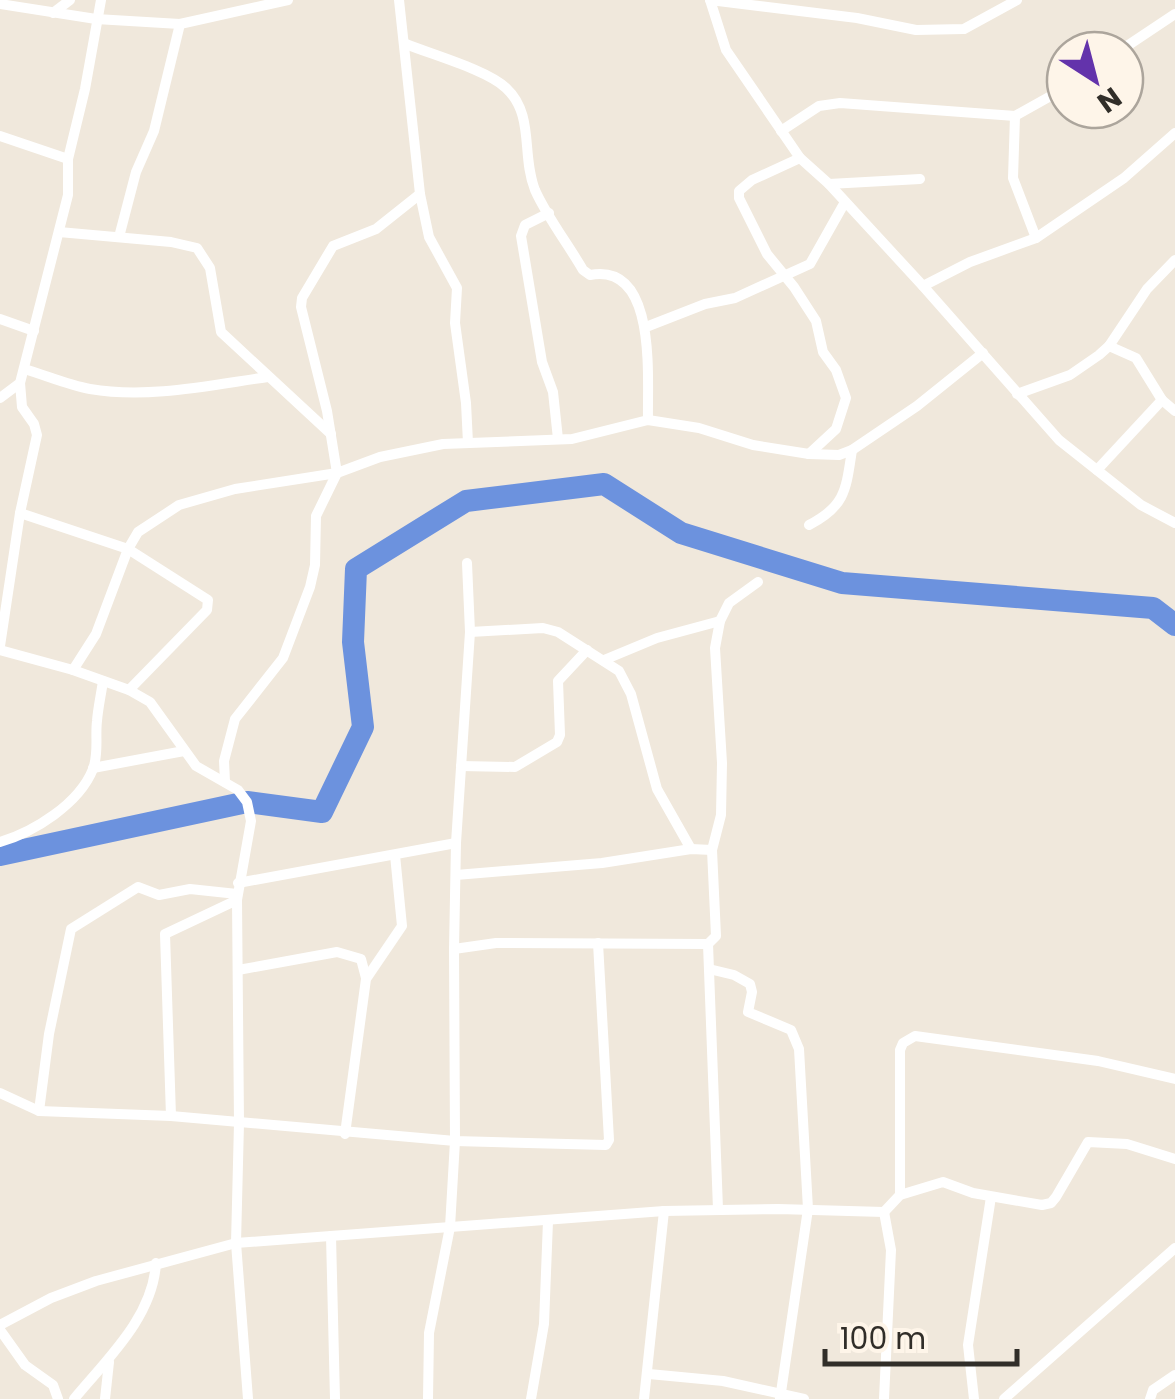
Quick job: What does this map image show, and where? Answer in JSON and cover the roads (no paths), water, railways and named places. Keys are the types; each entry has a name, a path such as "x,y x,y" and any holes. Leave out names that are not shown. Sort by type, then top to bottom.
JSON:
{"street":[{"path":"53,13 70,0"},
{"path":"100,0 86,89 68,159 69,182 59,232 20,383 22,407 37,435 20,513 0,648 129,690 160,712 196,766 238,790 247,802 250,821 237,892 236,1243 248,1399"},
{"path":"0,6 96,19 180,24 288,0"},
{"path":"399,0 420,194 429,237 456,288 455,323 468,442"},
{"path":"1017,0 997,6 964,29 916,30 857,18 710,0 726,50 800,158 923,286 1059,440 1141,505 1175,523"},
{"path":"1145,34 1175,14"},
{"path":"119,237 136,172 154,130 180,24"},
{"path":"406,44 490,76 517,100 526,119 529,164 536,190 583,270 590,275 612,275 638,303 646,327 648,420"},
{"path":"782,131 819,106 840,103 1015,116 1045,99"},
{"path":"1015,116 1013,178 1036,238"},
{"path":"923,286 970,262 1036,238 1124,178 1175,134"},
{"path":"0,136 68,159"},
{"path":"800,158 752,180 739,191 738,198 767,254 816,321 822,352 836,370 846,398 836,429 809,454"},
{"path":"828,184 920,179"},
{"path":"225,782 224,760 235,719 283,658 310,587 315,565 316,516 337,472 302,298 332,246 376,229 420,194"},
{"path":"646,327 705,304 734,298 810,264 845,202"},
{"path":"550,213 525,225 521,236 542,362 553,392 558,439"},
{"path":"59,232 196,248 210,268 221,332 332,435"},
{"path":"1017,394 1070,375 1109,346 1147,289 1175,260"},
{"path":"0,319 34,331"},
{"path":"1109,346 1136,358 1162,400 1175,411"},
{"path":"73,670 103,618 138,532 179,505 235,489 337,472 380,457 468,442 588,437 648,420 699,428 754,445 838,455 852,450 917,406 982,354"},
{"path":"24,369 89,388 112,390 175,390 268,377"},
{"path":"0,398 20,383"},
{"path":"1096,470 1162,400"},
{"path":"809,526 834,512 840,504 852,450"},
{"path":"20,513 128,550 203,594 210,605 129,690"},
{"path":"428,1399 430,1333 450,1227 455,1142 456,843 470,632 467,563"},
{"path":"454,949 496,943 708,944 716,936 712,850 721,815 722,763 715,678 720,621 729,603 758,582"},
{"path":"604,660 656,638 720,621"},
{"path":"470,632 543,628 558,632 604,660 624,678 657,789 691,849"},
{"path":"461,766 515,768 557,742 558,681 587,650"},
{"path":"0,842 16,837 63,806 93,768 103,681"},
{"path":"93,768 184,751"},
{"path":"38,1111 71,929 138,887 159,895 198,889 237,892 456,843"},
{"path":"456,875 602,864 691,849 712,850"},
{"path":"366,979 402,926 396,855"},
{"path":"198,889 220,908"},
{"path":"172,1116 163,941 169,931 220,908 237,892"},
{"path":"0,1093 38,1111 172,1116 455,1142 606,1145 609,1140 598,943"},
{"path":"708,944 718,1209"},
{"path":"238,970 338,952 361,959 366,979 345,1134"},
{"path":"709,970 750,984 750,1015 774,1021 795,1036 805,1115 808,1209 780,1396"},
{"path":"900,1194 900,1050 903,1043 915,1036 1098,1061 1175,1079"},
{"path":"884,1212 900,1194 943,1182 991,1197 1051,1203 1088,1142 1127,1144 1175,1158"},
{"path":"974,1399 968,1345 991,1197"},
{"path":"644,1399 664,1210"},
{"path":"58,1399 53,1385 25,1365 0,1328 52,1298 156,1263 236,1243 664,1210 884,1212"},
{"path":"884,1212 891,1250 884,1399"},
{"path":"531,1399 544,1324 548,1221"},
{"path":"331,1236 335,1399"},
{"path":"1004,1399 1175,1248"},
{"path":"74,1399 109,1362 151,1296 156,1263"},
{"path":"105,1399 109,1362"},
{"path":"649,1374 723,1382 804,1399"},
{"path":"1150,1399 1153,1390 1175,1375"}],"waterway":[{"path":"0,855 247,802 322,812 363,727 353,642 356,569 466,501 604,484 681,533 842,583 1153,608 1175,625"}]}
